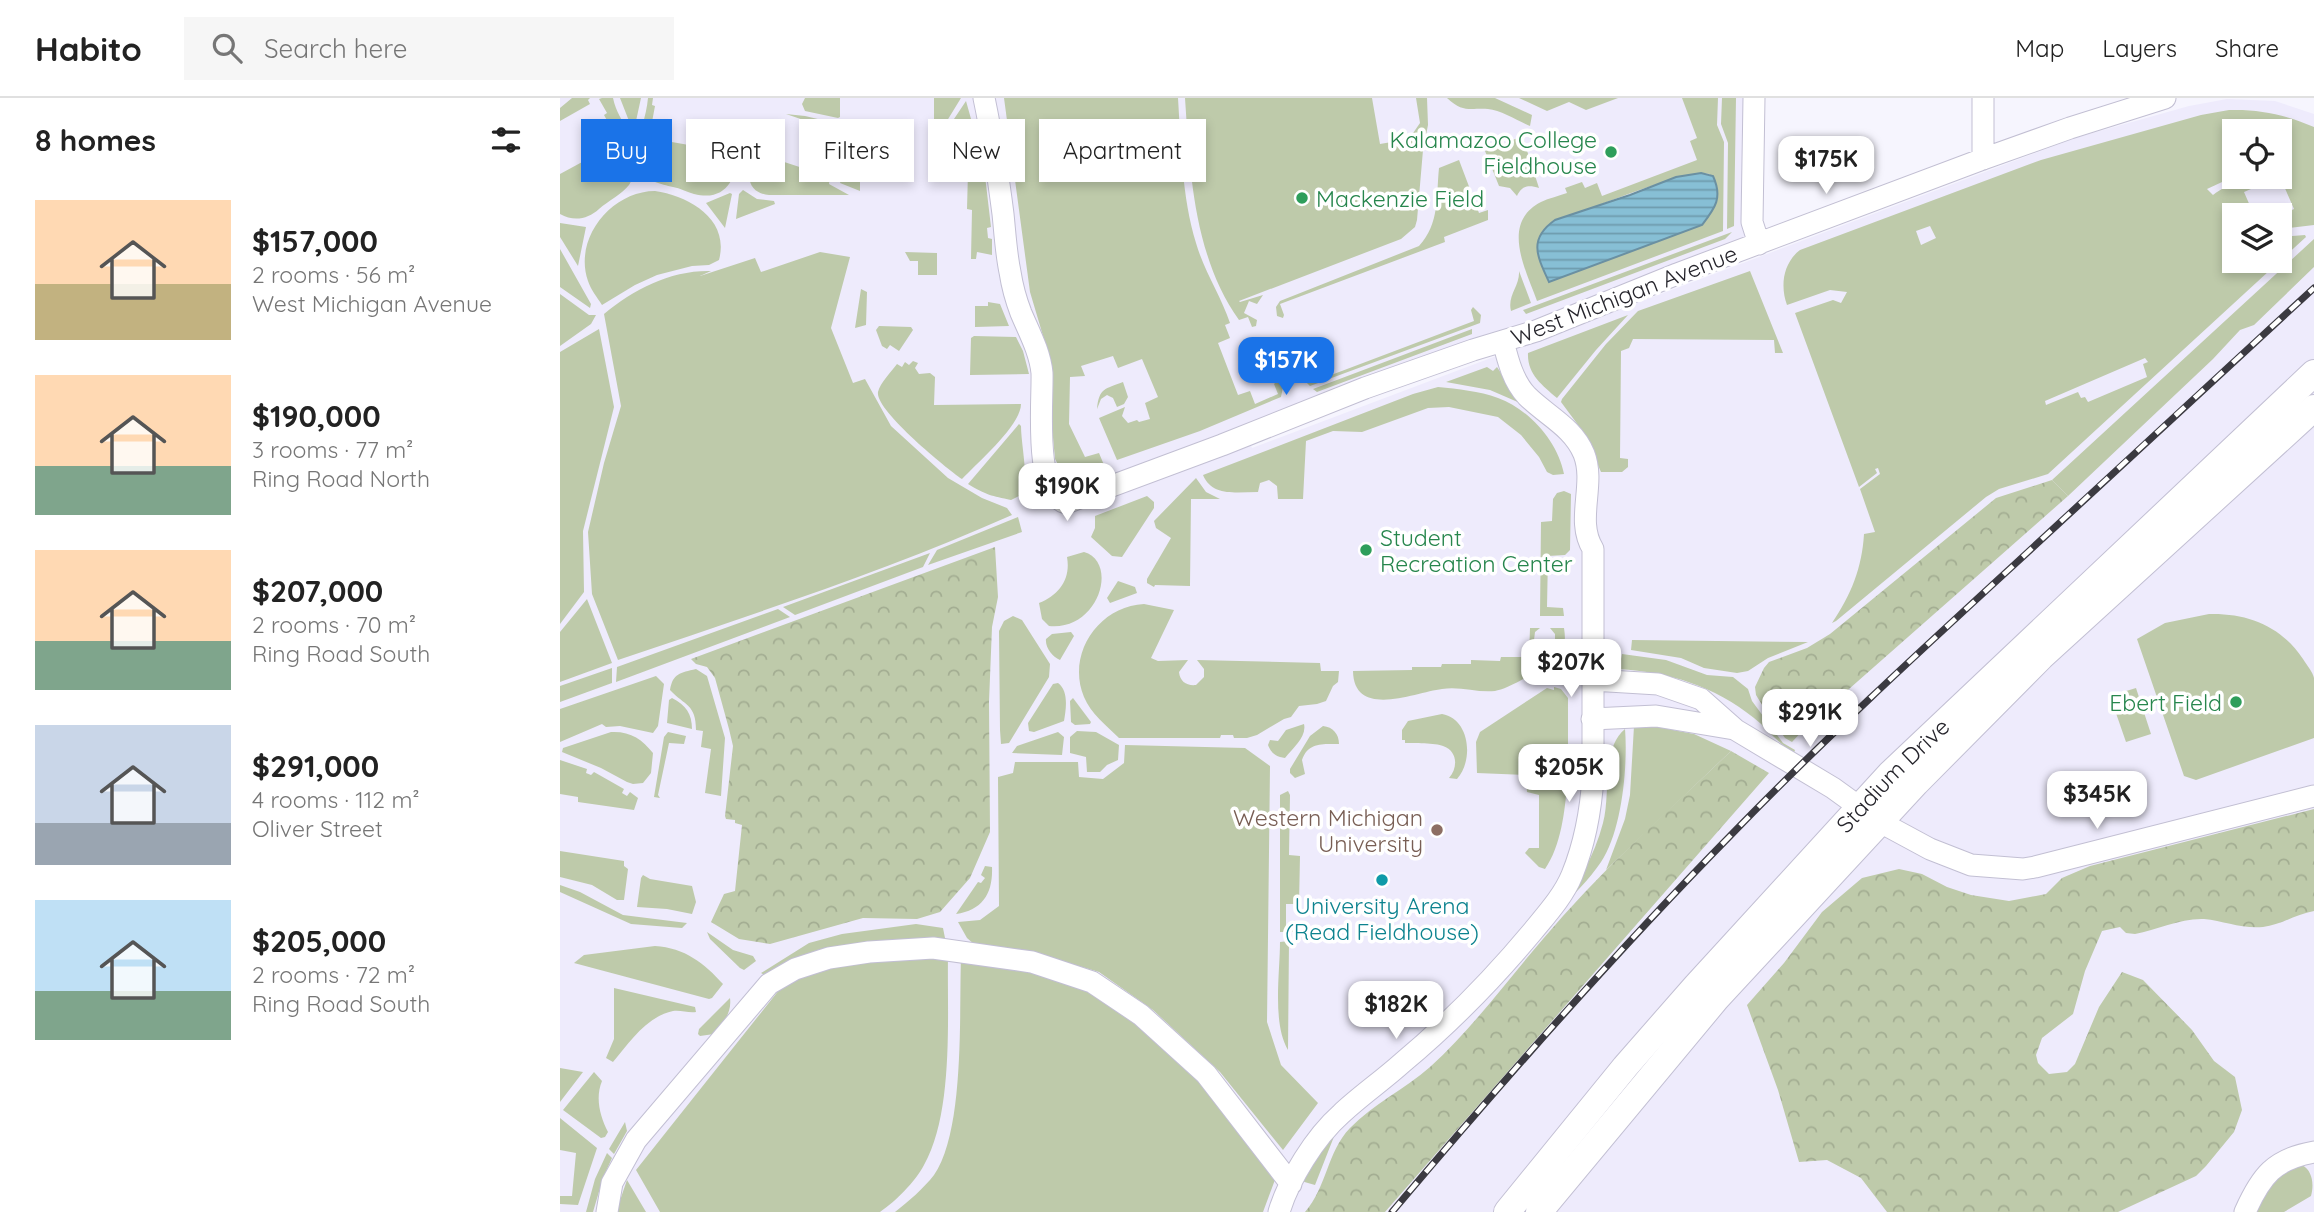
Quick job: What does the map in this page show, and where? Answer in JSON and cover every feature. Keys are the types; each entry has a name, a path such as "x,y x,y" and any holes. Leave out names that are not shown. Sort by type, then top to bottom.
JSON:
{"main road":[{"name":"Stadium Drive","path":"1539,1212 1869,815 1890,774 2314,373"},
{"name":"Stadium Drive","path":"1507,1212 1625,1067 1869,815 1969,728 2041,657 2314,408"}],"street":[{"name":"West Michigan Avenue","path":"984,98 992,133 1010,272 1020,310 1036,347 1041,367 1045,466 1051,491 1056,498 1066,503 1365,388 1536,331 1983,159 2077,125 2165,98"},
{"path":"1754,98 1752,222 1759,244"},
{"path":"1983,98 1983,159"},
{"path":"1279,1212 1307,1156 1339,1115 1451,1021 1507,963 1561,894 1571,877 1584,837 1591,801 1593,549 1586,538 1590,471 1572,433 1527,395 1517,382 1503,341"},
{"path":"1592,680 1646,682 1679,689 1701,699 1736,730 1833,788 1869,815 1950,859 1971,865 2023,869 2314,796"},
{"path":"1592,719 1656,716 1736,730"},
{"path":"607,1212 612,1183 636,1140 769,984 795,969 829,958 869,952 933,948 1032,962 1091,982 1141,1015 1206,1074 1291,1184"},
{"path":"2245,1212 2258,1185 2271,1169 2287,1159 2314,1152"}],"shaded area":[{"name":"Western Michigan University","path":"560,98 1754,98 1759,244 1247,436 1252,448 2075,138 2189,106 2227,99 2275,101 2314,114 2314,1212 560,1212"}],"green space":[{"path":"572,98 590,98 590,104 560,121 560,108"},
{"path":"613,98 622,119 606,119 604,115 607,113 599,99"},
{"path":"620,98 641,98 636,119 628,119"},
{"path":"648,98 653,98 652,105 655,106 653,119 644,119"},
{"path":"805,98 840,98 840,117 805,111 802,104"},
{"path":"934,98 961,98 948,119 934,119"},
{"path":"1004,98 1178,98 1179,119 1039,119 1039,182 1184,182 1191,226 1199,253 1230,323 1225,325 1230,338 1218,343 1238,395 1250,391 1255,404 1278,394 1274,384 1277,381 1283,387 1281,397 1200,431 1117,460 1099,418 1125,407 1122,416 1128,423 1150,419 1145,403 1158,397 1142,359 1118,368 1113,356 1081,366 1085,376 1070,377 1069,424 1085,457 1099,453 1104,465 1072,477 1061,470 1055,459 1052,427 1052,366 1030,292 1015,182 1025,182 1025,119 1007,119"},
{"name":"Mackenzie Field","path":"1185,98 1372,98 1380,144 1409,139 1420,123 1416,98 1427,98 1428,125 1415,227 1401,239 1239,301 1263,295 1257,304 1249,301 1244,313 1257,320 1256,326 1252,327 1248,317 1239,320 1224,295 1203,242 1192,182 1206,182 1206,119 1186,119"},
{"path":"1447,98 1495,98 1532,115 1530,126 1493,110 1462,108"},
{"path":"1519,98 1618,98 1586,110 1569,102 1547,111"},
{"path":"1682,98 1718,98 1717,125 1724,142 1723,231 1537,301 1519,248 1522,222 1529,211 1541,202 1567,193 1565,188 1582,182 1585,188 1597,183 1602,196 1697,160 1690,141 1697,138","holes":["1701,173 1710,174 1702,225 1549,282 1555,220 1664,182"]},
{"path":"1722,98 1736,98 1734,226 1727,229 1728,143 1721,124"},
{"path":"966,101 971,119 954,119"},
{"path":"2229,110 2283,116 2293,119 2314,127 2314,225 2292,228 2294,209 2285,189 2292,189 2292,119 2222,119 2222,182 2207,189 2213,195 2223,189 2251,189 2244,192 2249,203 2222,203 2222,273 2267,273 2048,474 1999,489 1986,497 1832,623 1854,581 1864,534 1875,532 1860,489 1880,474 1878,468 1875,469 1877,473 1859,487 1795,313 1833,300 1841,303 1847,292 1830,290 1787,305 1784,275 1790,261 1800,250 2041,160 2201,115","holes":["1930,226 1936,238 1921,245 1916,231","2145,358 2148,362 2143,364 2147,377 2088,402 2085,397 2081,398 2078,392 2046,405 2045,401"]},
{"path":"786,114 818,119 801,119"},
{"path":"1523,138 1539,188 1526,187 1517,196 1510,188 1499,186 1485,151"},
{"path":"672,142 686,145 686,182 730,182 714,195 694,194 654,182 672,182"},
{"path":"1459,160 1479,213 1488,210 1488,220 1444,237 1445,242 1280,304 1284,315 1283,318 1277,316 1276,307 1280,301 1419,246 1434,219 1439,168"},
{"path":"785,162 799,167 799,182 829,182 849,195 769,195 760,193 750,182 785,182"},
{"path":"581,163 581,182 630,182 595,212 586,217 570,218 560,214 560,174"},
{"path":"860,182 860,191 840,183"},
{"path":"968,182 986,182 991,227 987,228 988,238 992,239 992,255 977,252 976,259 971,259 972,210 967,209"},
{"path":"743,190 757,199 774,201 775,204 736,219 739,194"},
{"path":"655,191 693,204 713,221 721,245 719,260 709,265 692,266 657,275 602,305 589,284 585,265 591,234 611,208 624,199"},
{"path":"732,194 725,228 706,203"},
{"path":"560,223 586,227 578,266 560,237"},
{"path":"1732,232 1725,239 1526,314 1523,310"},
{"path":"2292,236 2306,237 2292,250"},
{"path":"2314,239 2314,267 2254,325 2240,330 2213,359 2068,496 2052,480 2277,273 2292,273 2292,259"},
{"path":"560,249 591,304 590,308 560,287"},
{"path":"820,252 850,257 831,328 853,383 865,379 891,426 948,478 982,498 1007,508 1012,515 866,574 618,660 592,594 588,532 621,406 604,314 640,289 667,278 711,271 700,276 755,258 761,272"},
{"path":"905,252 937,253 937,275 918,275 918,261 910,261"},
{"path":"1519,271 1531,303 1511,311 1511,300"},
{"path":"1750,271 1783,353 1775,353 1774,340 1633,339 1629,348 1621,351 1620,458 1628,459 1628,467 1622,472 1601,472 1584,433 1561,402 1562,399 1606,344 1638,311"},
{"path":"861,289 867,292 866,325 855,328"},
{"path":"560,294 589,315 596,315 591,324 560,346"},
{"path":"988,302 1000,304 1009,326 975,327 975,306 988,306"},
{"path":"1473,307 1481,315 1480,323 1310,386 1300,376 1305,372 1310,383 1474,321 1471,310"},
{"path":"1628,315 1557,398 1533,373 1528,353"},
{"path":"879,326 911,327 913,330 899,351 890,345 887,349 882,346 876,330"},
{"path":"599,329 614,407 583,531 584,592 560,624 560,352"},
{"path":"1472,329 1472,334 1317,392 1313,389"},
{"path":"1016,337 1029,374 970,375 971,338"},
{"path":"913,361 918,363 915,368 919,374 930,373 935,377 934,405 1021,404 1019,413 1007,432 962,479 899,425 880,400 879,388 897,364 902,367 905,362 909,365"},
{"path":"1487,367 1493,371 1497,367 1520,403 1490,390 1446,382"},
{"path":"1123,382 1128,397 1124,404 1117,407 1113,398 1107,395 1101,399 1097,409 1101,393"},
{"path":"1438,387 1491,396 1521,410 1549,439 1556,450 1564,474 1553,475 1547,472 1521,435 1498,417 1449,407 1428,408 1362,432 1333,431 1306,441 1303,499 1278,499 1277,486 1269,480 1260,483 1258,492 1226,492 1212,487 1203,475 1413,394"},
{"path":"1019,424 1025,471 1023,494 1011,500 989,495 968,484"},
{"path":"1196,478 1206,492 1220,499 1191,499 1190,586 1154,587 1147,583 1147,579 1171,538 1156,528 1154,521"},
{"path":"2052,480 2068,496 1807,726 1785,699 1767,713 1756,695 1755,687 1769,662 1807,648 1830,634 1996,498"},
{"path":"1564,491 1571,494 1570,550 1565,555 1548,556 1547,607 1563,608 1564,616 1540,616 1541,522 1552,521 1553,499 1557,493"},
{"path":"1147,496 1154,502 1154,508 1122,557 1112,556 1091,537 1095,528 1095,516"},
{"path":"1018,517 1022,532 928,565 937,550"},
{"path":"995,547 998,597 992,627 989,702 990,832 970,878 940,912 917,919 863,918 770,944 739,939 711,922 724,894 735,891 742,825 735,823 735,820 726,819 725,816 733,746 715,678 707,667 696,664 691,659"},
{"path":"1084,552 1095,558 1100,568 1098,595 1080,618 1066,625 1049,626 1042,619 1039,603 1052,596 1062,585 1067,572 1067,557"},
{"path":"930,553 923,567 795,615 783,607"},
{"path":"1118,581 1135,587 1137,593 1110,603 1107,598"},
{"path":"587,599 612,663 560,682 560,632"},
{"path":"1144,604 1174,610 1151,658 1158,661 1188,660 1179,672 1182,681 1187,684 1196,685 1204,677 1204,669 1197,660 1320,663 1321,671 1339,671 1338,682 1326,701 1299,706 1291,717 1247,738 1221,735 1220,738 1119,738 1087,703 1080,681 1079,665 1090,635 1100,623 1113,613"},
{"path":"778,609 790,617 616,682 617,667"},
{"name":"Ebert Field","path":"2209,614 2250,619 2274,630 2294,648 2314,678 2314,738 2196,780 2184,776 2137,639 2165,623"},
{"path":"1013,616 1022,620 1050,664 1049,677 1009,743 1001,744 999,631 1004,621"},
{"path":"1530,628 1540,628 1535,632 1534,640 1537,645 1545,648 1555,643 1555,634 1550,628 1564,628 1563,646 1558,654 1542,667 1502,689 1489,691 1449,688 1388,700 1364,695 1356,686 1353,671 1412,670 1412,667 1471,664 1471,660 1500,661 1501,657 1529,657"},
{"path":"1071,632 1074,636 1060,660 1054,657 1046,639 1052,634"},
{"path":"1632,640 1808,642 1768,658 1748,671 1737,673 1704,668 1681,658 1631,650"},
{"path":"1622,654 1666,660 1707,675 1733,677 1748,689 1752,701 1783,743 1795,750 1794,753 1754,718 1707,689 1656,673 1619,669"},
{"path":"612,668 612,683 560,702 560,686"},
{"path":"696,669 707,676 725,738 721,796 705,793 711,749 701,747 703,731 696,730 692,710 670,690 678,675"},
{"path":"656,676 664,684 658,726 653,733 620,726 606,727 602,724 560,742 560,709"},
{"path":"1058,683 1065,695 1064,721 1034,732 1029,731 1028,723 1053,684"},
{"path":"1554,687 1561,689 1568,698 1568,765 1562,766 1562,775 1567,776 1567,784 1561,828 1555,850 1545,869 1539,867 1525,853 1529,848 1539,848 1539,795 1527,792 1526,775 1477,773 1476,742 1480,732 1547,688 1554,690"},
{"path":"2136,688 2151,734 2126,742 2110,696"},
{"path":"672,698 687,710 692,729 667,723 669,700"},
{"path":"1073,698 1090,724 1075,725 1071,722 1070,701"},
{"path":"1785,699 1807,726 1792,742 1785,738 1767,713"},
{"path":"1442,714 1451,717 1464,732 1466,762 1457,779 1449,778 1455,760 1448,748 1435,744 1405,743 1405,740 1402,740 1402,730 1408,721"},
{"path":"1304,724 1301,738 1285,758 1272,752 1268,745 1270,740 1278,741 1286,730"},
{"path":"1642,724 1694,734 1731,751 1606,870 1625,819 1630,795 1634,726"},
{"path":"1323,726 1335,732 1339,744 1317,745 1308,750 1302,760 1305,774 1295,778 1290,769 1310,736"},
{"path":"1625,729 1624,779 1614,833 1596,869 1558,911 1579,880 1595,847 1603,823 1613,748"},
{"path":"1077,731 1096,732 1119,745 1118,760 1100,772 1087,772 1086,757 1070,753 1070,737"},
{"path":"611,732 635,737 653,753 651,773 643,783 627,782 562,752 563,748"},
{"path":"668,732 686,736 684,744 669,743 658,795 660,798 654,797 664,737"},
{"path":"1058,732 1064,737 1062,755 1012,753 1017,746"},
{"path":"1125,745 1245,748 1270,766 1267,1022 1281,1065 1318,1103 1283,1150 1220,1072 1153,1010 1099,972 1038,954 975,945 967,938 958,922 980,920 999,906 998,777 1013,773 1015,762 1078,762 1079,777 1103,779 1124,763"},
{"path":"1731,751 1769,773 1385,1212 1305,1212 1318,1192 1336,1148 1350,1128 1430,1067 1474,1021 1587,890"},
{"path":"560,760 587,769 586,773 591,775 594,772 624,789 622,793 627,796 630,792 638,798 634,810 578,802 578,797 560,794"},
{"path":"1288,791 1289,855 1300,856 1299,904 1286,904 1286,926 1296,927 1296,932 1280,932 1280,795"},
{"path":"2314,809 2314,911 2263,927 2195,919 2135,934 2126,933 2120,927 2102,931 2085,971 2073,1014 2042,1038 2036,1055 2038,1063 2049,1074 2067,1072 2075,1064 2099,1007 2122,972 2143,980 2192,1030 2214,1061 2235,1077 2242,1110 2234,1132 2196,1176 2118,1212 1887,1212 1861,1178 1827,1160 1799,1162 1778,1090 1747,1005 1784,963 1822,912 1862,878 1899,869 1922,874 1947,887 1971,895 2009,901 2046,894 2062,878 2090,866"},
{"path":"560,851 624,861 624,866 628,869 624,900 617,900 592,885 560,877"},
{"path":"985,866 992,867 992,876 984,899 973,909 956,914 978,882 981,883 985,878 981,875"},
{"path":"643,875 650,879 692,886 696,902 692,914 637,907"},
{"path":"560,885 580,892 623,915 687,923 682,928 631,924 560,892"},
{"path":"916,924 943,928 946,943 766,976 761,973 809,943 842,934"},
{"path":"707,932 733,950 753,956 756,961 744,970 740,968 710,939"},
{"path":"1289,941 1288,1050 1280,1026 1278,998 1280,942"},
{"path":"655,946 685,953 709,969 723,984 709,999 574,963 584,955"},
{"path":"948,956 947,1063 940,1118 934,1143 924,1165 892,1202 880,1212 660,1212 636,1170 783,985 837,963"},
{"path":"961,958 993,962 1093,989 1144,1024 1200,1077 1276,1177 1263,1212 895,1212 916,1195 934,1175 944,1155 951,1130 956,1101 960,1039"},
{"path":"614,988 695,1007 696,1012 673,1011 655,1018 639,1031 613,1062 606,1058 614,1039"},
{"path":"730,998 728,1013 721,1026 714,1034 700,1036 699,1029"},
{"path":"560,1068 583,1072 560,1102"},
{"path":"594,1072 602,1081 599,1107 608,1132 601,1138 563,1110"},
{"path":"560,1118 597,1148 578,1205 560,1204 560,1196 572,1196 576,1153 560,1150"},
{"path":"625,1122 627,1131 614,1154 609,1149"},
{"path":"1335,1134 1315,1185 1301,1181 1308,1168"},
{"path":"607,1153 612,1158 593,1212 586,1212 595,1179"},
{"path":"2302,1165 2312,1179 2311,1196 2284,1212 2257,1212 2264,1195 2274,1182"},
{"path":"627,1180 646,1212 616,1212"}],"water":[{"path":"1701,173 1713,176 1717,191 1714,208 1702,225 1549,282 1537,248 1541,234 1555,220 1676,177"}],"railway":[{"path":"1392,1212 1600,974 1764,801 1906,664 2314,288"}],"place":[{"name":"Kalamazoo College Fieldhouse","path":"1611,152"},
{"name":"Mackenzie Field","path":"1302,198"},
{"name":"Student Recreation Center","path":"1366,550"},
{"name":"Ebert Field","path":"2236,702"},
{"name":"Western Michigan University","path":"1437,830"},
{"name":"University Arena (Read Fieldhouse)","path":"1382,880"}]}
